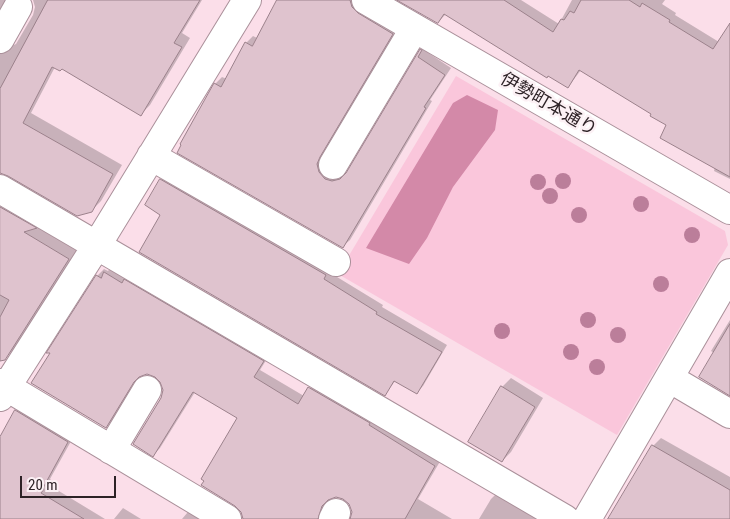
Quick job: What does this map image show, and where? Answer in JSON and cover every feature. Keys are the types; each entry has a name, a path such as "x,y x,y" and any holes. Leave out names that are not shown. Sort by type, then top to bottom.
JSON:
{"street":[{"path":"227,519 112,450 2,389 96,245 247,0"},
{"name":"伊勢町本通り","path":"366,0 730,210"},
{"path":"0,39 18,7"},
{"path":"333,165 414,29"},
{"path":"151,156 336,262"},
{"path":"0,189 565,519"},
{"path":"587,519 730,273"},
{"path":"669,378 730,414"},
{"path":"112,450 147,390"}],"shaded area":[{"path":"456,76 725,231 728,245 617,435 338,274"},
{"path":"467,95 498,110 495,130 453,187 427,238 409,264 366,248 453,103"}],"building":[{"path":"48,0 200,0 174,43 182,47 141,116 62,69 60,71 52,67 23,123 113,174 92,212 77,216 0,173 0,89"},
{"path":"277,0 350,0 352,7 358,13 393,34 320,157 317,164 319,172 325,179 332,181 340,179 346,173 420,49 422,50 418,57 445,75 424,107 426,108 343,248 177,153 180,144 214,83 221,87 245,42 252,46"},
{"path":"397,0 504,0 553,32 561,19 564,20 570,11 574,13 581,0 629,0 640,7 642,3 713,49 730,23 730,177 660,138 666,125 579,70 568,88 548,76 547,78 444,14 438,23"},
{"path":"160,179 326,275 324,279 377,312 376,314 442,352 417,394 394,381 385,396 139,252 160,215 145,205"},
{"path":"0,207 37,228 24,232 69,259 5,360 0,361 0,317 9,300 0,295"},
{"path":"104,272 122,283 124,279 264,361 254,377 298,404 308,387 370,423 369,425 435,466 405,519 350,519 352,512 349,504 343,499 336,497 328,500 322,506 318,519 243,519 241,512 235,506 201,485 204,481 201,479 237,418 193,392 153,457 133,444 161,398 163,390 160,382 155,377 147,374 139,377 134,382 106,428 31,383 50,353 46,353 96,275 101,278"},
{"path":"730,324 730,396 699,377"},
{"path":"501,386 535,407 502,462 468,442"},
{"path":"15,410 68,442 41,493 84,519 0,519 0,437"},
{"path":"652,445 730,490 730,519 608,519"}]}
